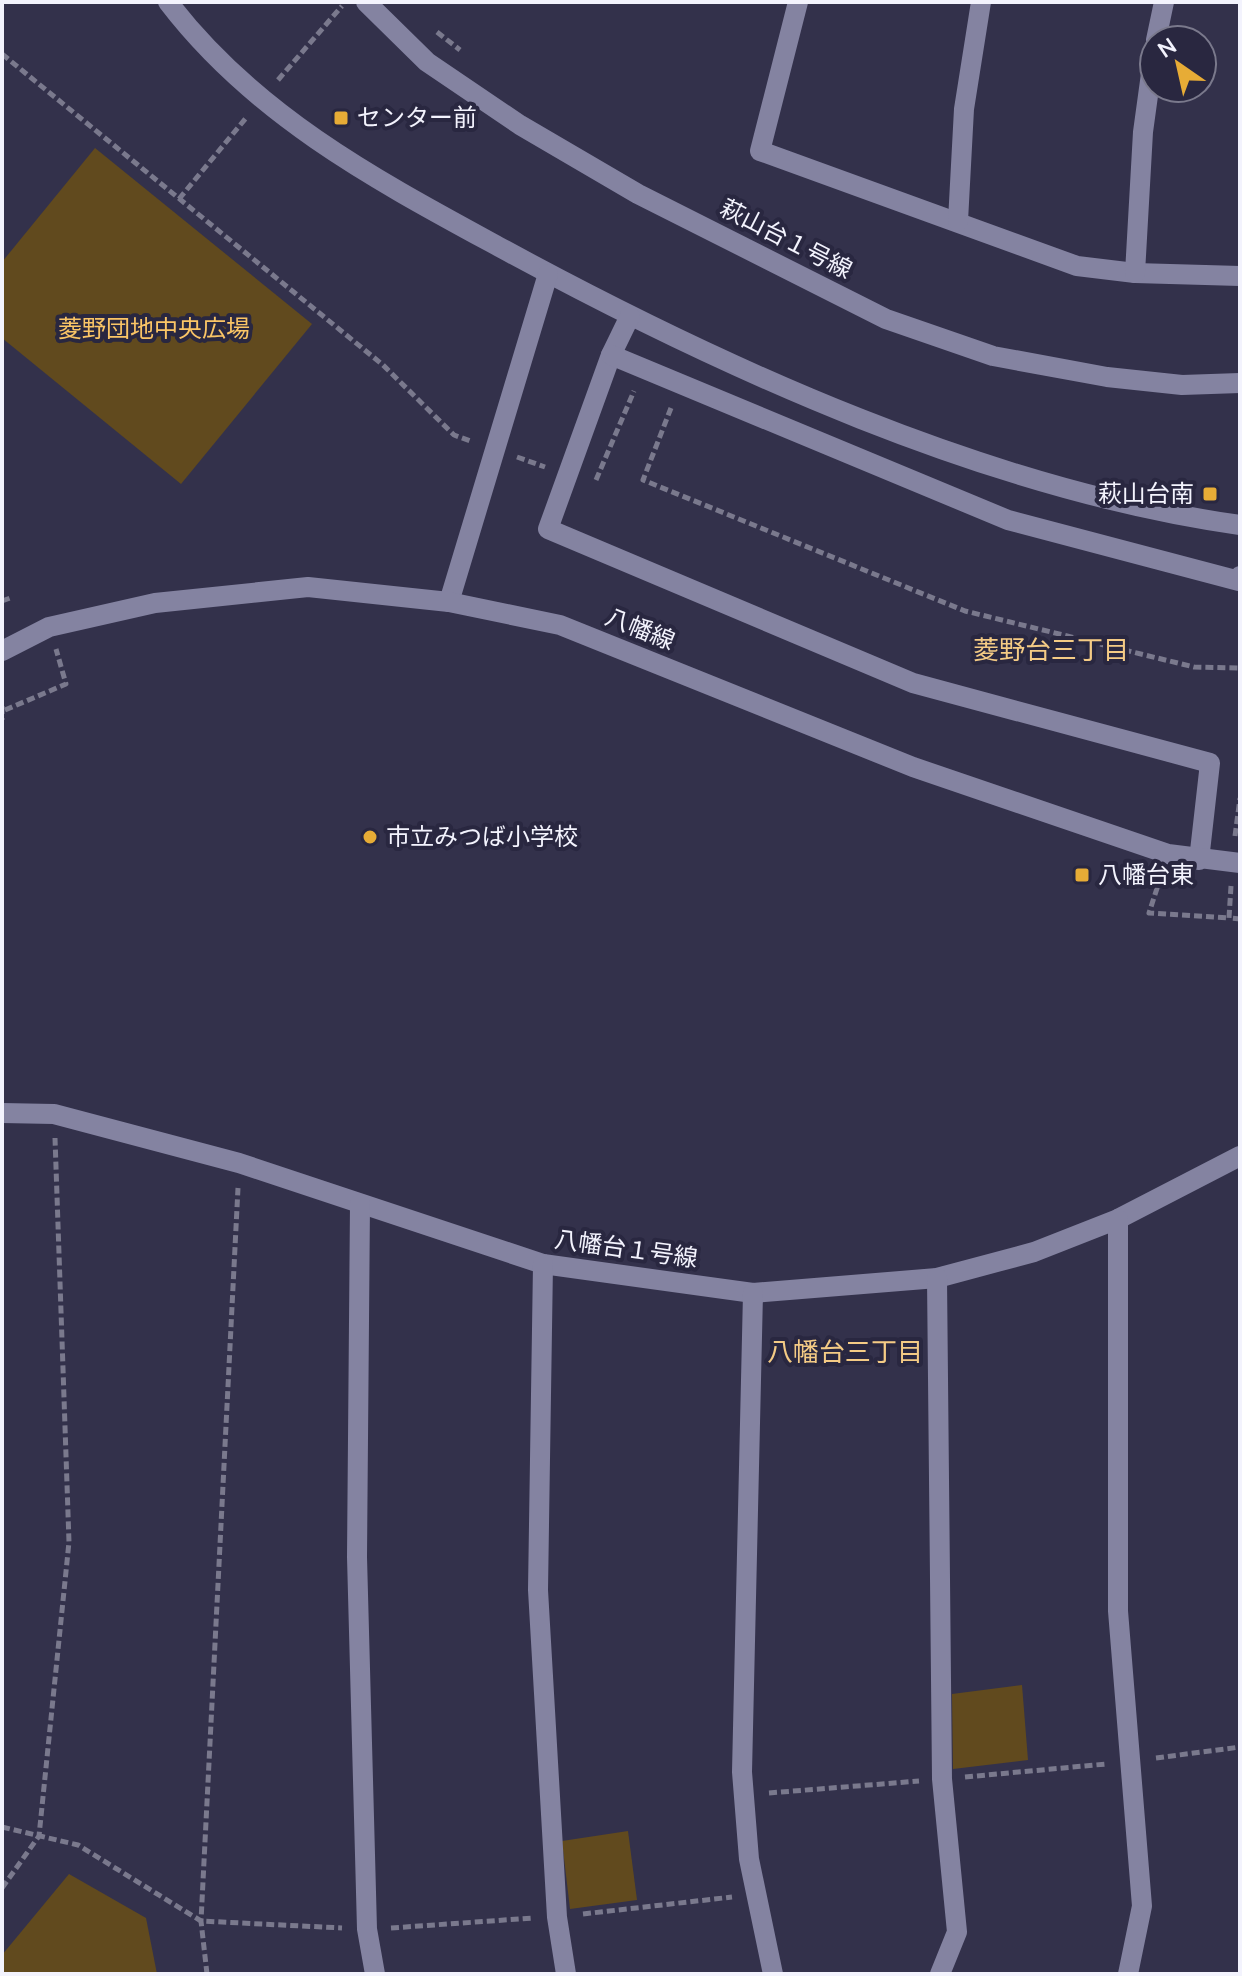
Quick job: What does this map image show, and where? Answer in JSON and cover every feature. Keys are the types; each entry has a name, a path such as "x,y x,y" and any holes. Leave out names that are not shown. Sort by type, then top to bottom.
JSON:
{"street":[{"path":"168,2 192,33 245,87 311,139 364,174 630,316 839,409 1049,486 1169,515 1240,525"},
{"name":"萩山台１号線","path":"366,2 427,62 520,125 638,194 886,319 993,356 1107,377 1182,385 1240,383"},
{"path":"798,2 760,151 1077,266 1135,273 1240,276"},
{"path":"958,221 964,109 981,2"},
{"path":"1159,24 1164,2"},
{"path":"1135,273 1147,104"},
{"path":"449,602 548,274"},
{"path":"630,316 611,355 548,529 913,683 1210,763 1199,860"},
{"path":"611,355 1008,520 1239,581 1240,576"},
{"name":"八幡線","path":"2,651 49,627 155,603 308,587 449,602 560,625 913,767 1168,854 1240,863"},
{"name":"八幡台１号線","path":"2,1113 54,1114 239,1163 543,1264 753,1293 937,1278 1034,1252 1118,1219 1240,1156"},
{"path":"360,1204 357,1557 367,1929 375,1974"},
{"path":"1118,1219 1118,1611 1142,1906 1128,1974"},
{"path":"543,1264 538,1590 557,1917 566,1974"},
{"path":"937,1278 942,1779 957,1932 940,1974"},
{"path":"753,1293 744,1795 749,1859 773,1974"}],"path":[{"path":"273,86 345,2"},
{"path":"2,54 383,365 454,435 482,445"},
{"path":"179,199 252,111"},
{"path":"594,485 633,391 646,396"},
{"path":"659,401 672,406 643,480 965,611 1194,667 1240,668"},
{"path":"510,455 552,470"},
{"path":"2,601 13,597"},
{"path":"2,720 3,708 66,684 49,627"},
{"path":"1168,854 1149,913 1229,918"},
{"path":"2,1888 39,1836 69,1542 54,1114"},
{"path":"207,1974 201,1921 239,1163"},
{"path":"744,1795 1130,1762 1240,1747"}],"green space":[{"name":"菱野団地中央広場","path":"95,148 312,324 181,484 2,338 2,262"},
{"path":"1022,1685 1028,1760 953,1769 952,1694"},
{"path":"628,1831 637,1900 570,1909 562,1841"},
{"path":"69,1874 146,1918 157,1974 2,1974 2,1955"}],"place":[{"name":"センター前","path":"341,118"},
{"name":"萩山台南","path":"1210,494"},
{"name":"市立みつば小学校","path":"370,837"},
{"name":"八幡台東","path":"1082,875"}],"district":[{"name":"菱野台三丁目","path":"1051,650"},
{"name":"八幡台三丁目","path":"845,1352"}]}
